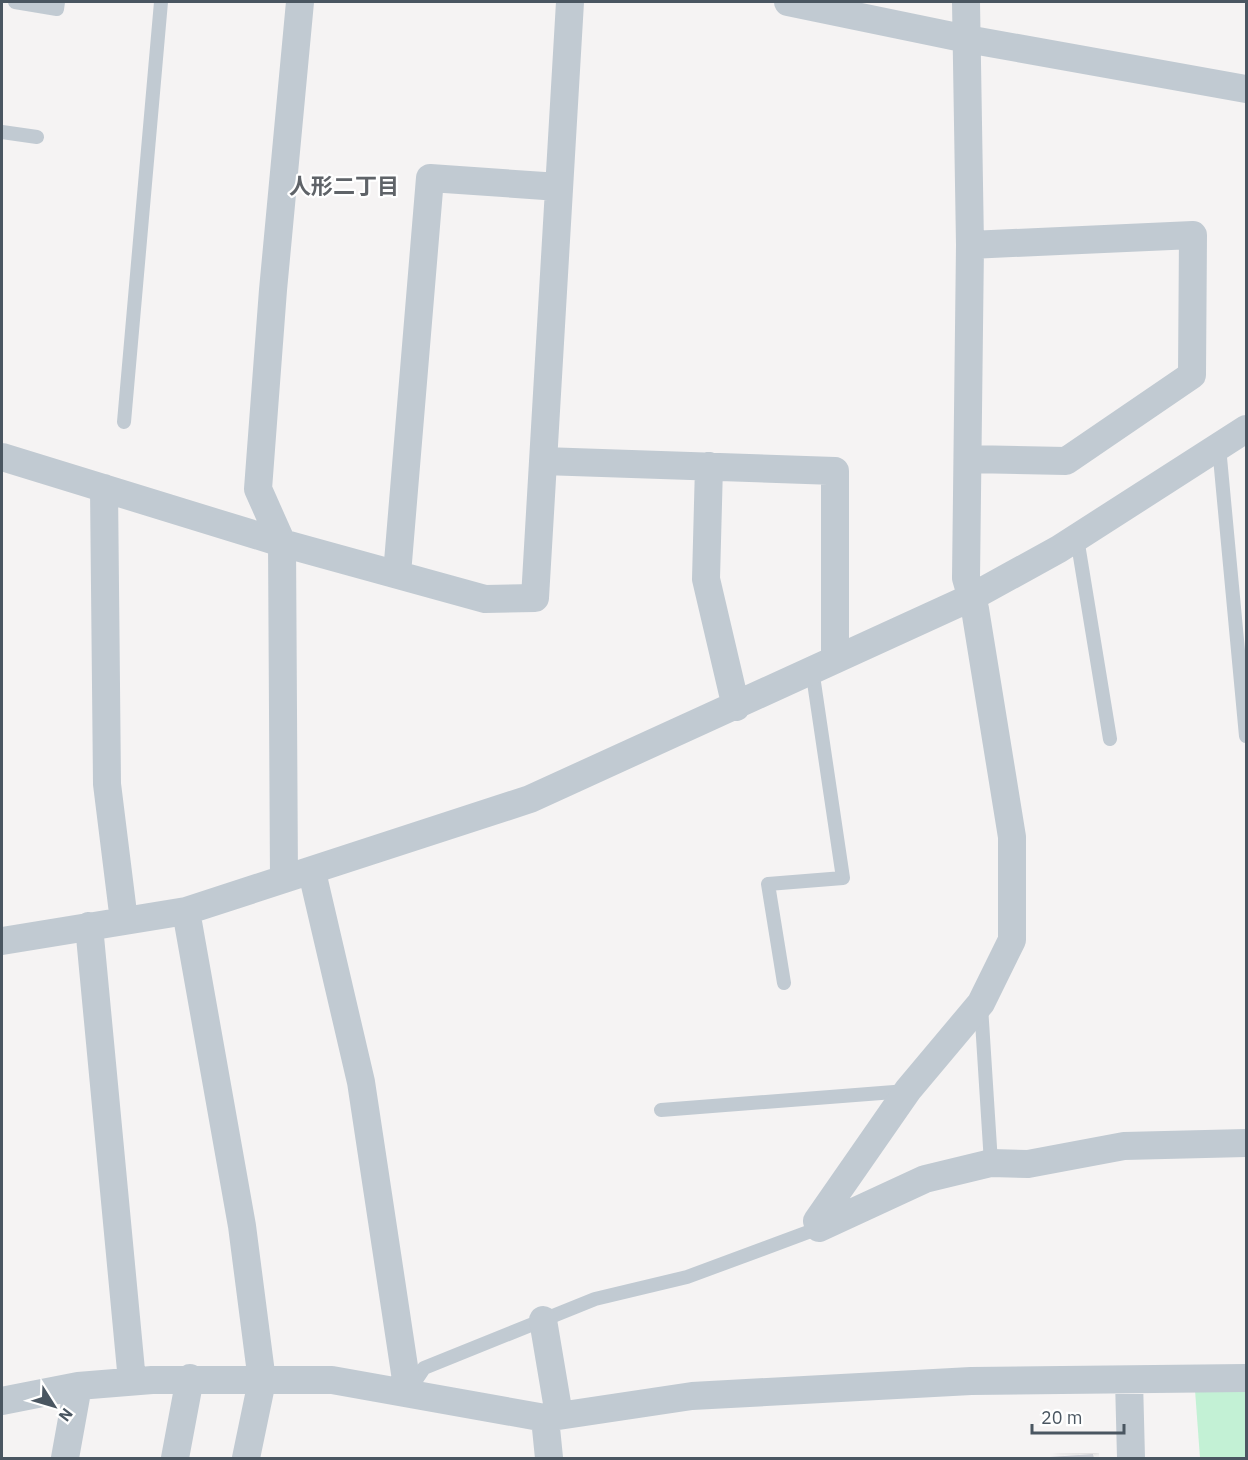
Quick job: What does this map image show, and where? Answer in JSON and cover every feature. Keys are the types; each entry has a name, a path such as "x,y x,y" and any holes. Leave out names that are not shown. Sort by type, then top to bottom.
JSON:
{"street":[{"path":"284,879 282,543 258,489 273,290 300,2"},
{"path":"2,457 282,543 485,598 535,598 570,2"},
{"path":"788,2 967,39 1246,89"},
{"path":"966,2 970,246 966,578 975,609 1012,837 1012,940 981,1004 908,1090 817,1221 819,1228 925,1179 991,1163 1028,1164 1124,1146 1246,1143"},
{"path":"397,574 430,178 559,187"},
{"path":"968,459 1066,462 1192,375 1193,236 970,246"},
{"path":"2,941 186,911 530,800 970,598 1077,538 1246,429"},
{"path":"543,461 835,471 824,664"},
{"path":"709,466 706,579 736,707"},
{"path":"104,488 106,784 124,921"},
{"path":"312,872 361,1082 408,1393"},
{"path":"186,911 242,1226 262,1381 246,1458"},
{"path":"89,926 132,1381"},
{"path":"543,1320 552,1416 549,1458"},
{"path":"175,1458 190,1378"},
{"path":"2,1401 78,1386 132,1381 190,1378 262,1381 332,1380 552,1416 692,1396 971,1382 1246,1378"},
{"path":"1130,1380 1131,1458"},
{"path":"65,1458 78,1386"}],"lane":[{"path":"15,2 57,9 58,2"},
{"path":"124,422 161,2"},
{"path":"2,132 37,137"},
{"path":"1219,447 1246,736"},
{"path":"1077,538 1110,740"},
{"path":"784,982 768,884 843,878 824,664"},
{"path":"981,1004 991,1163"},
{"path":"661,1110 908,1090"},
{"path":"408,1393 424,1368 595,1299 687,1277 819,1228"}],"green space":[{"path":"1246,1388 1246,1458 1200,1458 1195,1390"}],"building":[{"path":"1093,1454 1094,1458 1050,1458 1050,1457"}],"district":[{"name":"人形二丁目","path":"344,186"}]}
